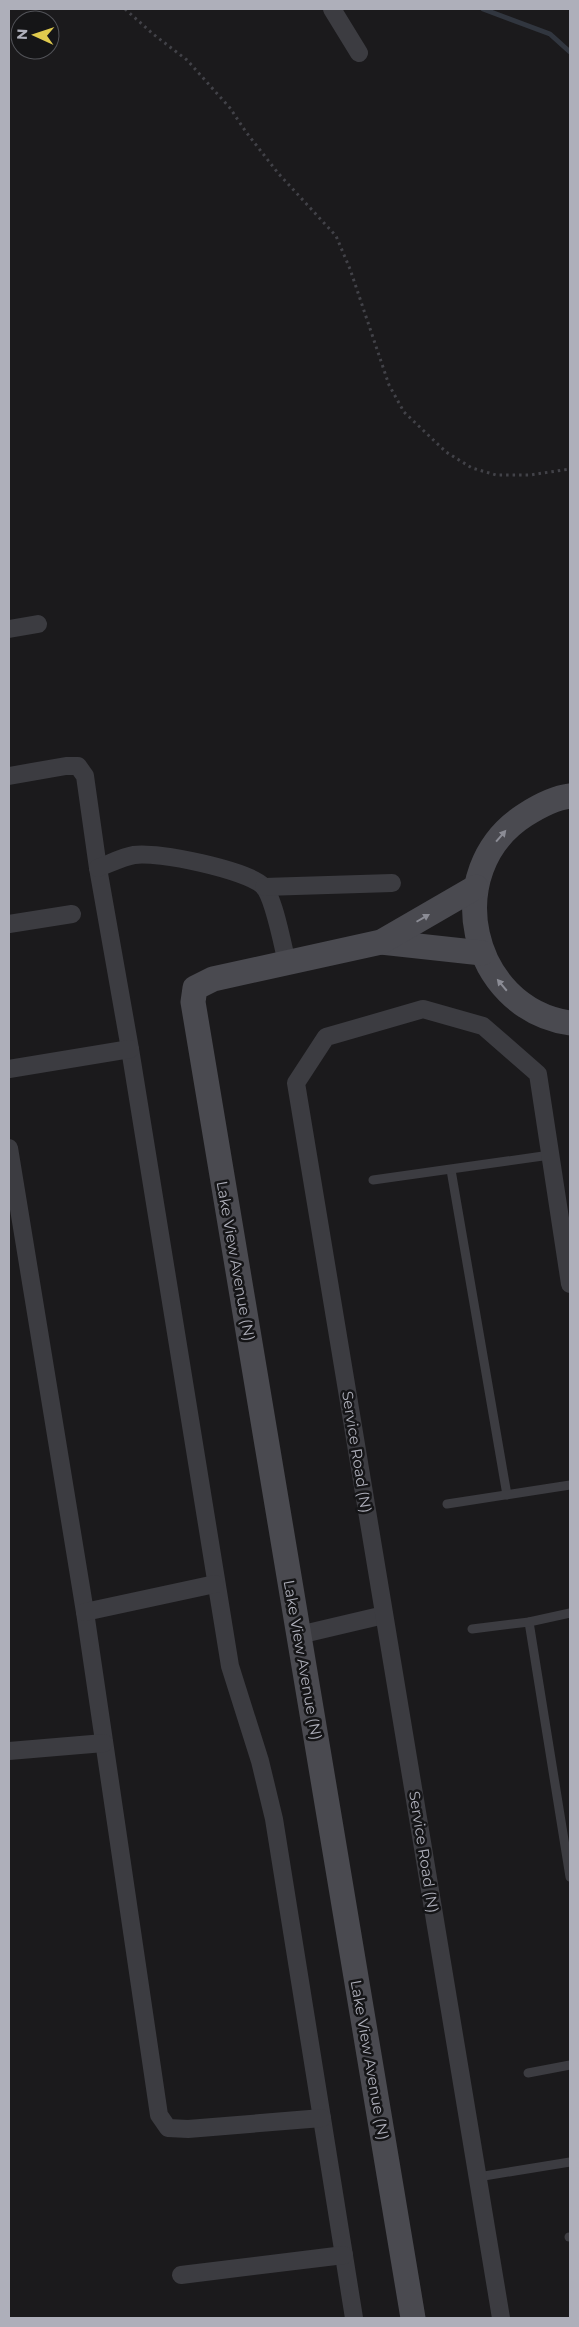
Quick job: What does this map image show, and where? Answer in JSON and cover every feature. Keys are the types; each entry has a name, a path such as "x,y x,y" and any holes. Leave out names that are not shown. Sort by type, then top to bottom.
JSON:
{"street":[{"path":"332,9 359,53"},
{"path":"9,629 38,624"},
{"path":"9,776 66,766 78,766 85,776 98,868 130,1050 215,1584 230,1666 260,1761 274,1819 354,2318"},
{"path":"570,796 538,806 516,820 498,839 489,854 476,887 474,917 482,953 492,972 506,990 522,1004 541,1015 570,1023"},
{"path":"98,868 134,855 168,856 247,876 264,887 274,910 287,963 381,942 476,887"},
{"path":"264,887 392,883"},
{"path":"9,924 72,914"},
{"path":"381,942 482,953"},
{"name":"Lake View Avenue (N)","path":"287,963 213,979 195,988 193,1002 413,2318"},
{"name":"Service Road (N)","path":"501,2318 296,1082 326,1037 423,1009 483,1026 538,1074 570,1284"},
{"path":"9,1069 130,1050"},
{"path":"9,1148 85,1612 159,2115 168,2128 188,2129 322,2118"},
{"path":"85,1612 215,1584"},
{"path":"299,1635 384,1615"},
{"path":"9,1751 104,1743"},
{"path":"181,2274 344,2255"}],"lane":[{"path":"374,1180 550,1155"},
{"path":"451,1170 507,1495"},
{"path":"447,1504 570,1485"},
{"path":"472,1629 529,1622 570,1613"},
{"path":"529,1622 570,1877"},
{"path":"528,2073 570,2065"},
{"path":"478,2177 570,2162"}],"path":[{"path":"125,9 187,60 230,108 246,132 278,172 336,236 350,269 388,385 404,412 446,452 472,468 496,475 530,475 570,469"}],"waterway":[{"path":"483,9 550,34 570,52"}]}
